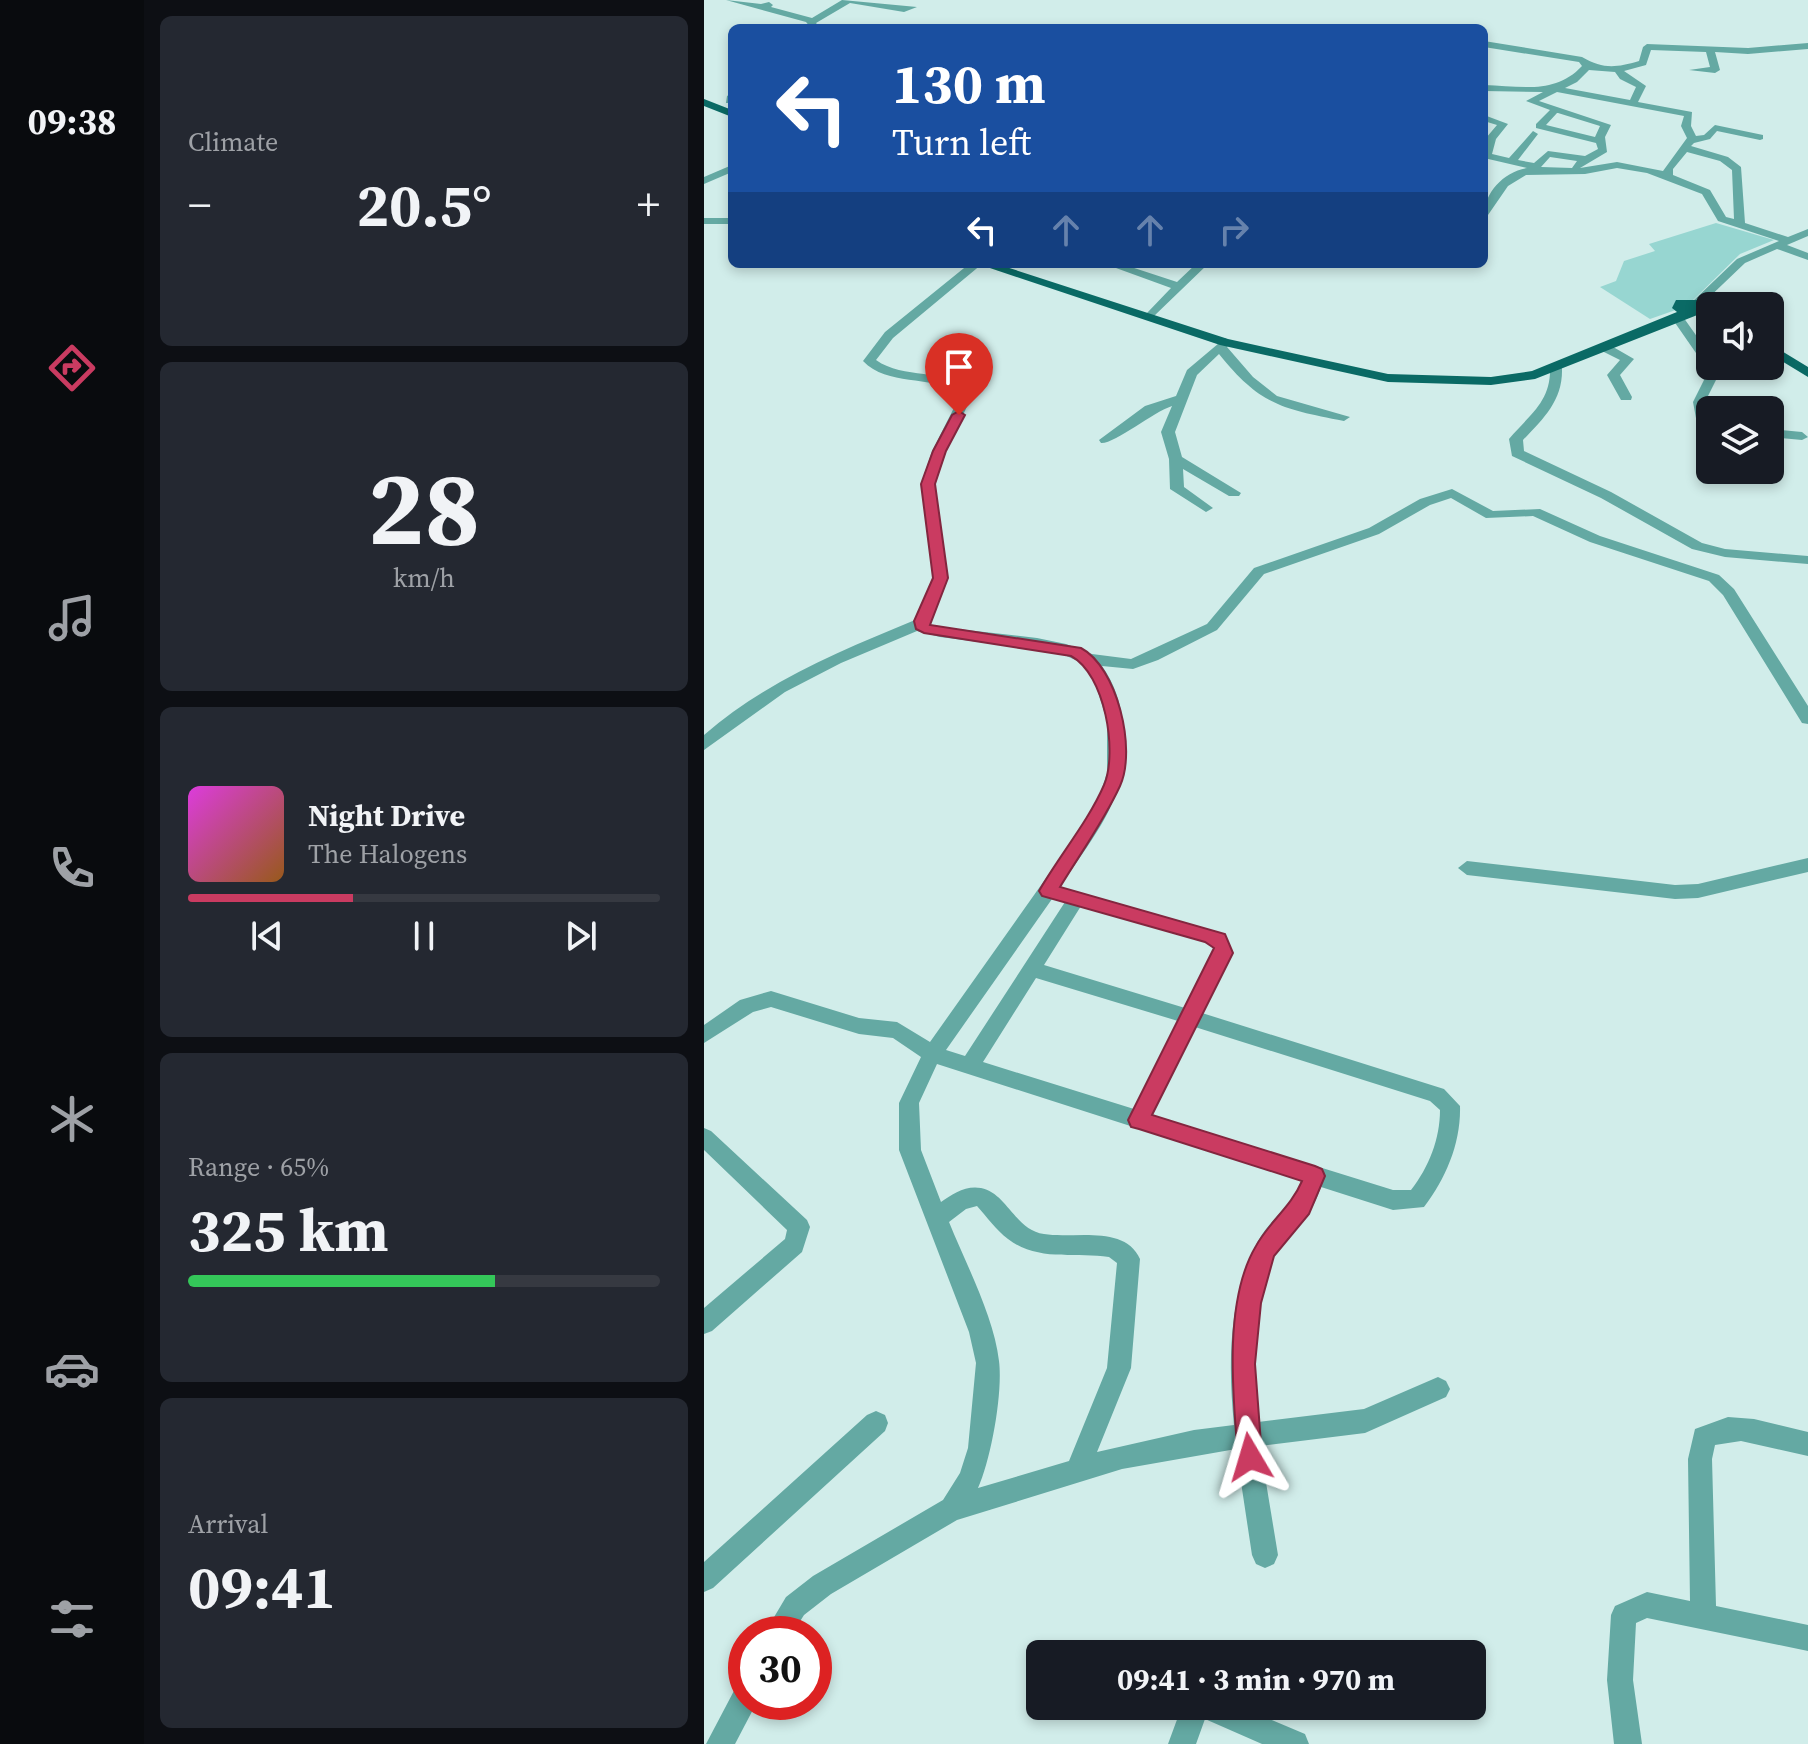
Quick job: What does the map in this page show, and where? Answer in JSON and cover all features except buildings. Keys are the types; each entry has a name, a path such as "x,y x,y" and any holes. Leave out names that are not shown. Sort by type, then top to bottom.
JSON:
{"main road":[{"path":"704,93 728,99"},
{"path":"704,102 728,112"},
{"path":"996,268 1223,345 1388,378 1491,381 1535,375 1692,311"},
{"path":"1019,268 1233,338 1363,368 1508,373 1540,366 1692,311"},
{"path":"1784,357 1808,373"}],"street":[{"path":"730,0 814,24 849,0 904,9 913,7"},
{"path":"761,7 779,0"},
{"path":"1488,45 1582,60 1587,66 1618,70 1643,63 1647,47 1748,51 1808,46"},
{"path":"1694,70 1715,70 1710,49"},
{"path":"1748,51 1753,63"},
{"path":"1567,171 1603,150 1601,141 1606,125 1554,111 1531,101 1574,80 1587,66"},
{"path":"1618,70 1623,77 1641,86 1632,105"},
{"path":"1488,88 1557,89 1689,114 1686,126 1688,144"},
{"path":"1554,111 1539,126 1601,141"},
{"path":"1565,134 1580,118"},
{"path":"1488,119 1503,124 1491,138 1488,152"},
{"path":"1667,178 1668,169 1688,144 1707,137 1715,128 1760,137"},
{"path":"1512,161 1533,134"},
{"path":"1688,144 1724,159 1737,169 1740,225"},
{"path":"1488,206 1499,186 1536,167 1548,154 1588,160"},
{"path":"1488,156 1567,171 1619,165 1667,178 1706,192 1722,219 1782,242 1808,257"},
{"path":"712,164 728,166"},
{"path":"704,181 728,168"},
{"path":"704,221 728,221"},
{"path":"1692,311 1741,261 1808,232"},
{"path":"971,268 889,335 869,361 891,371 947,382 964,391 965,398 939,451 928,484 940,578 922,623 924,629 941,634 1043,645 1075,652 1090,659 1133,664 1212,627 1259,571 1374,531 1425,502 1452,493 1491,515 1535,512 1595,539 1714,578 1729,592 1808,719"},
{"path":"1124,268 1177,286"},
{"path":"1153,313 1197,268"},
{"path":"1206,508 1177,489 1176,459 1168,432 1200,362 1223,345 1245,379 1266,397 1288,406 1344,417"},
{"path":"1604,347 1628,359 1613,375 1626,397"},
{"path":"1556,368 1557,392 1548,406 1516,439 1517,453 1606,495 1697,546 1725,553 1808,560"},
{"path":"1106,440 1150,409 1181,398"},
{"path":"1784,434 1802,436"},
{"path":"1176,459 1234,493"},
{"path":"704,744 775,690 826,664 922,623"},
{"path":"952,1509 970,1479 980,1448 987,1402 988,1363 981,1332 910,1150 907,1123 909,1103 932,1054 1049,891 1108,797 1116,771 1115,726 1110,696 1090,659"},
{"path":"1467,868 1675,892 1698,891 1808,865"},
{"path":"1049,891 1218,939 1224,953 1139,1120"},
{"path":"969,1066 1077,898"},
{"path":"704,1035 747,1006 771,999 859,1026 897,1030 932,1054 1393,1200 1416,1200 1433,1173 1451,1122 1450,1106 1437,1095 1031,969"},
{"path":"704,1137 799,1227 794,1245 704,1323"},
{"path":"1265,1555 1246,1435 1243,1364 1249,1303 1258,1268 1270,1240 1301,1207 1315,1176"},
{"path":"936,1219 968,1196 976,1195 984,1198 1018,1234 1033,1242 1104,1248 1123,1252 1129,1259 1119,1368 1077,1471"},
{"path":"789,1616 795,1606 822,1585 952,1509 1122,1457 1246,1435 1365,1421 1438,1389"},
{"path":"704,1579 876,1423"},
{"path":"1703,1617 1700,1459 1704,1438 1718,1429 1740,1428 1808,1444"},
{"path":"1628,1744 1621,1710 1620,1636 1624,1615 1647,1605 1808,1638"},
{"path":"720,1744 733,1720"},
{"path":"1182,1744 1191,1720"},
{"path":"1239,1720 1295,1744"}],"shaded area":[{"path":"1716,223 1774,240 1740,254 1701,292 1696,292 1696,297 1687,306 1650,319 1600,287 1616,281 1624,261 1655,251 1649,244"}],"route":[{"path":"959,415 939,451 928,484 940,578 922,621 924,629 1075,652 1090,659 1110,696 1117,753 1113,784 1049,891 1208,935 1218,939 1223,947 1224,953 1139,1120 1315,1176 1301,1207 1270,1240 1264,1251 1249,1303 1243,1364 1250,1457"}]}
